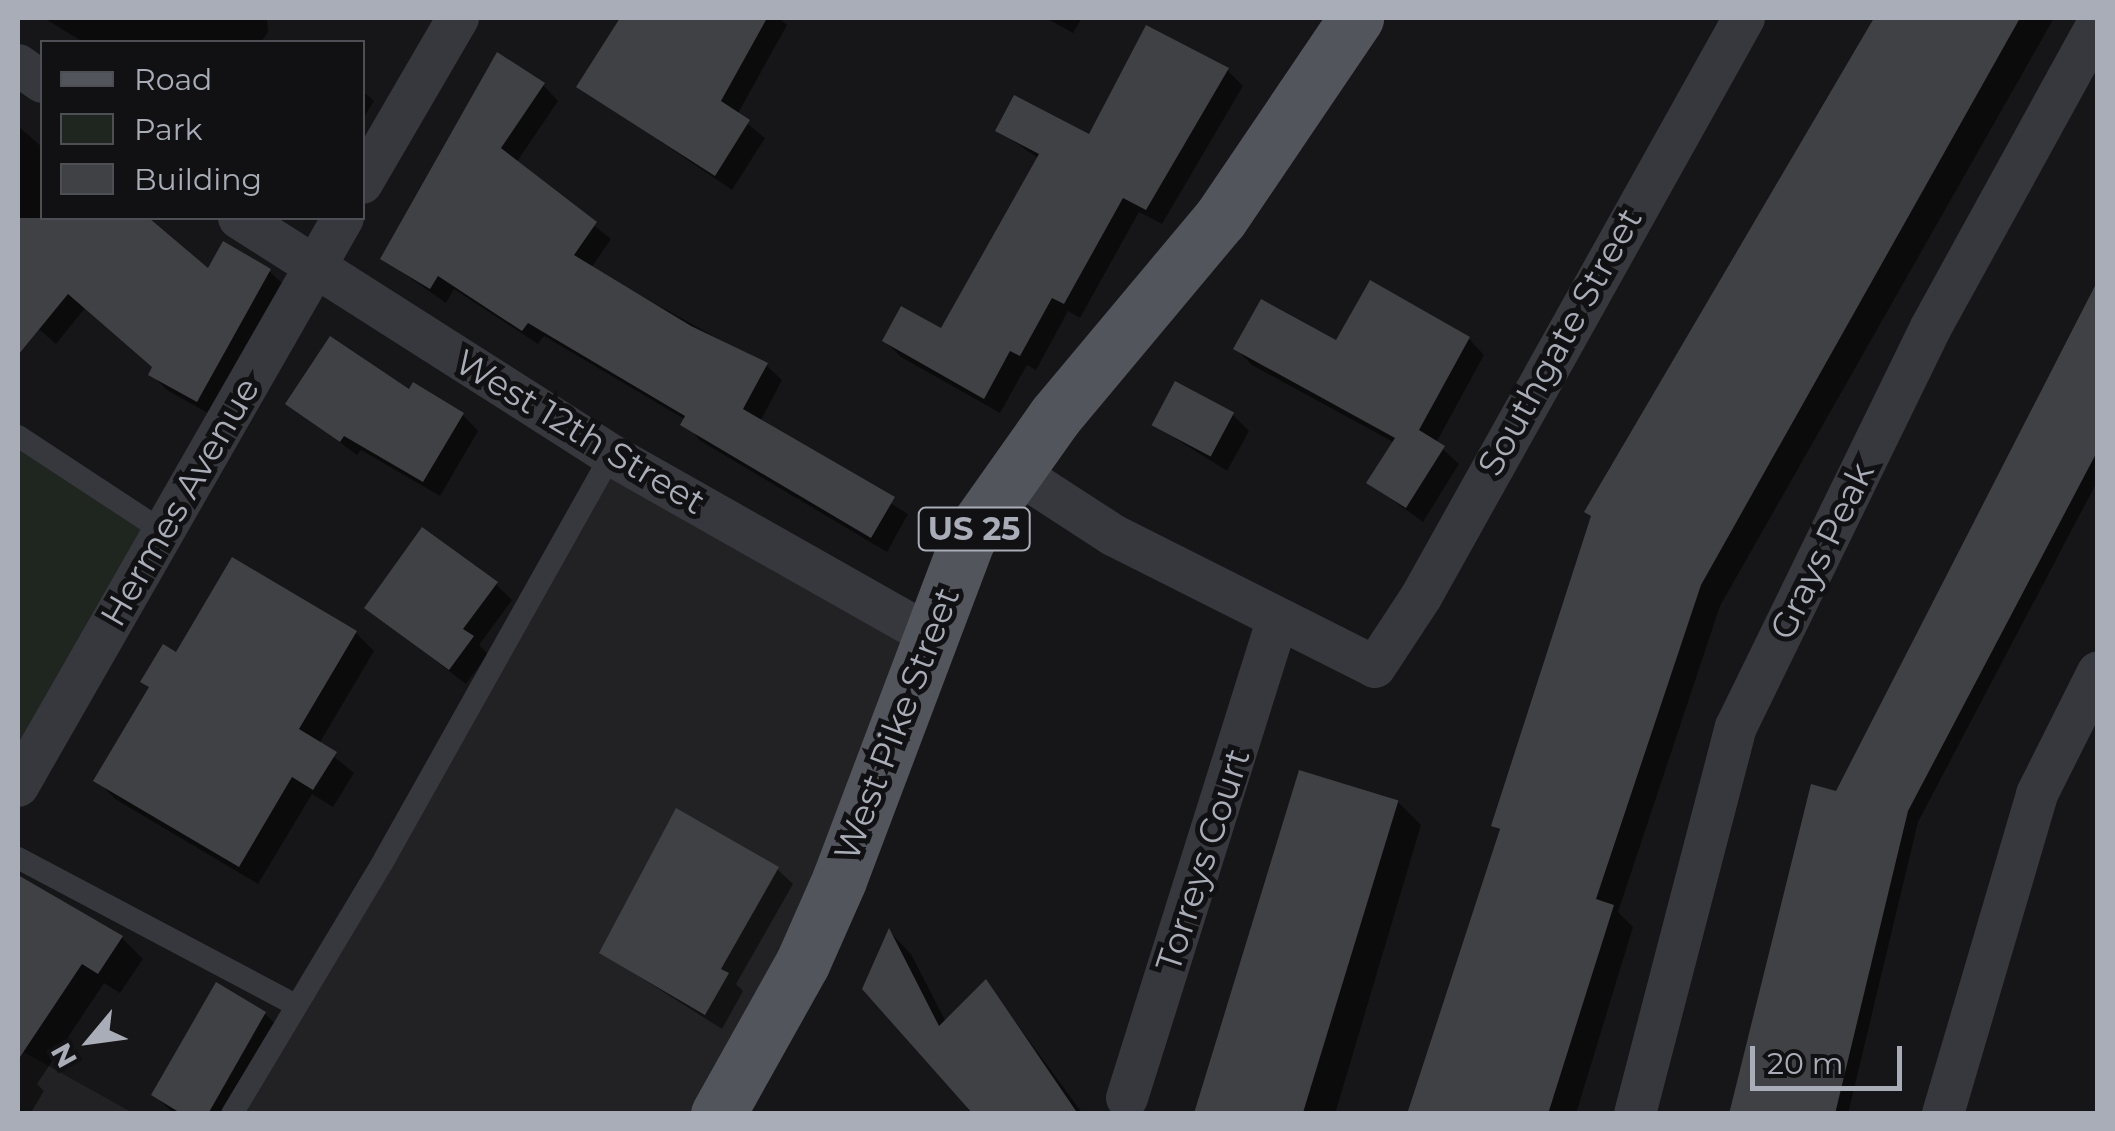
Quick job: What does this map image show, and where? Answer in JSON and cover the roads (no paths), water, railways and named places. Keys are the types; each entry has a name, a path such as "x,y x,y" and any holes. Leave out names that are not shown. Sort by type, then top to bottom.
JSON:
{"main road":[{"name":"West Pike Street","path":"718,1114 802,964 839,880 928,634 968,539 1014,470 1220,219 1356,18"}],"street":[{"path":"365,178 458,18"},
{"name":"Southgate Street","path":"1277,621 1375,667 1422,597 1744,18"},
{"name":"Grays Peak","path":"1635,1114 1736,727 1930,330 2098,24"},
{"path":"18,65 40,81"},
{"name":"West 12th Street","path":"242,220 611,455 928,634"},
{"name":"Hermes Avenue","path":"18,786 341,220"},
{"path":"1014,470 1113,535 1277,621"},
{"name":"Torreys Court","path":"1127,1098 1277,621"},
{"path":"1943,1114 2036,794 2098,672"}],"lane":[{"path":"18,436 164,532"},
{"path":"232,1114 611,455"},
{"path":"18,858 296,1005"}]}
